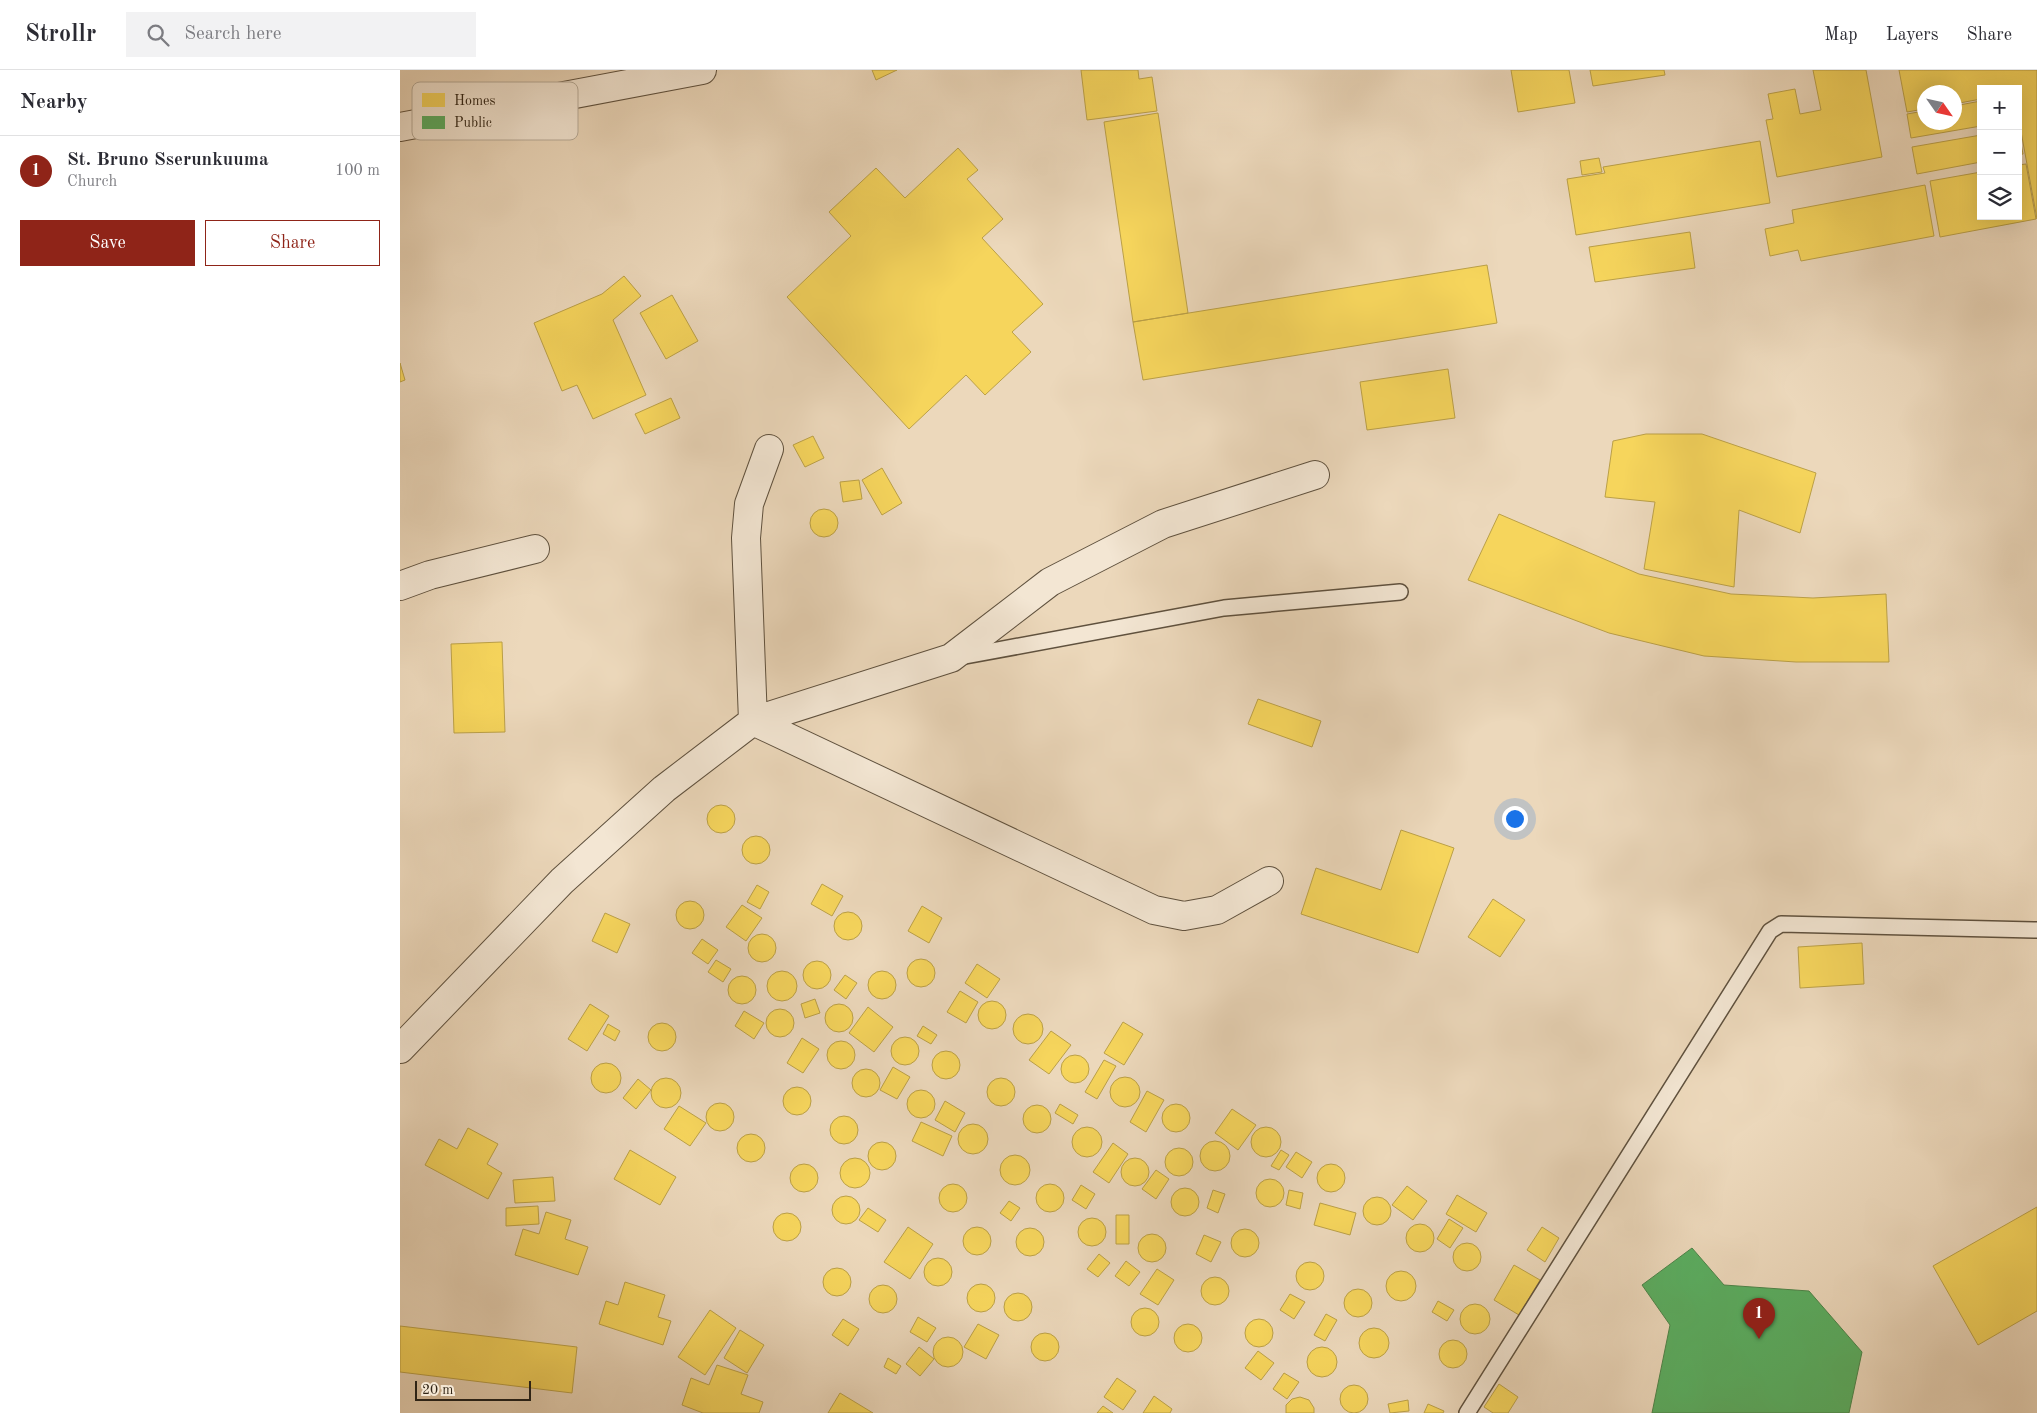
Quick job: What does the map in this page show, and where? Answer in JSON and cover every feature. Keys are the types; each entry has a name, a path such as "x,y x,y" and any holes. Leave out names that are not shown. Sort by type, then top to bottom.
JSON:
{"street":[{"path":"578,93 702,70"},
{"path":"753,721 746,538 749,504 769,449"},
{"path":"400,1050 562,881 664,789 753,721 951,658 1050,582 1163,524 1316,475"},
{"path":"400,586 430,575 536,549"},
{"path":"753,721 1154,910 1184,916 1217,910 1269,880"}],"lane":[{"path":"951,658 1224,608 1400,592"},
{"path":"1468,1413 1770,931 1781,924 2037,930"}],"building: Homes":[{"path":"872,70 897,70 876,80"},
{"path":"1081,70 1138,70 1139,79 1152,77 1157,111 1087,120"},
{"path":"1511,70 1569,70 1575,103 1518,112"},
{"path":"1590,70 1664,70 1665,75 1593,86"},
{"path":"1813,70 1866,70 1882,157 1777,177 1766,120 1773,119 1768,94 1795,89 1800,114 1821,110"},
{"path":"1899,70 2037,70 2037,219 2022,137 2022,85 1977,85 1977,100 1962,103 1962,85 1917,85 1917,110 1907,112"},
{"path":"1977,102 1977,127 1962,129 1962,105"},
{"path":"1917,112 1917,130 1958,130 1911,138 1907,114"},
{"path":"1158,113 1188,313 1133,322 1104,122"},
{"path":"1977,136 1977,163 1917,174 1912,147"},
{"path":"1760,141 1770,203 1576,235 1567,179 1605,173 1603,167"},
{"path":"958,148 978,170 967,179 1003,219 982,238 1043,304 1012,332 1031,352 985,395 966,375 909,429 787,297 851,236 829,212 876,168 905,198"},
{"path":"1599,158 1602,172 1582,175 1580,161"},
{"path":"2022,164 2026,164 2036,219 1940,237 1930,181 1977,173 1977,220 2022,220"},
{"path":"1925,185 1934,236 1801,261 1798,250 1770,256 1765,229 1794,223 1792,210"},
{"path":"1690,232 1695,268 1595,282 1589,247"},
{"path":"1487,265 1497,323 1143,380 1133,322"},
{"path":"624,276 641,296 613,320 646,395 593,419 577,385 562,391 534,323 602,294"},
{"path":"672,295 698,341 666,359 640,313"},
{"path":"400,363 405,380 400,382"},
{"path":"1448,369 1455,418 1367,430 1360,382"},
{"path":"671,398 680,418 645,434 635,414"},
{"path":"1646,434 1702,434 1816,473 1800,533 1739,510 1734,587 1644,569 1655,502 1605,497 1613,441"},
{"path":"813,436 824,458 805,467 793,445"},
{"path":"882,468 902,503 882,515 862,480"},
{"path":"859,480 862,499 843,502 840,482"},
{"path":"824,509 834,513 838,523 834,533 824,537 814,533 810,523 814,513"},
{"path":"1499,514 1639,574 1731,594 1813,598 1886,594 1889,662 1796,662 1704,656 1609,633 1468,580"},
{"path":"502,642 505,732 454,733 451,644"},
{"path":"1258,699 1321,721 1312,747 1248,724"},
{"path":"721,805 731,809 735,819 731,829 721,833 711,829 707,819 711,809"},
{"path":"1401,830 1454,848 1418,953 1301,914 1316,868 1381,890"},
{"path":"756,836 766,840 770,850 766,860 756,864 746,860 742,850 746,840"},
{"path":"822,884 843,896 832,916 811,904"},
{"path":"757,885 769,892 760,909 747,902"},
{"path":"1493,899 1525,920 1500,957 1468,937"},
{"path":"690,901 700,905 704,915 700,925 690,929 680,925 676,915 680,905"},
{"path":"742,905 762,918 746,941 726,927"},
{"path":"922,906 942,918 929,943 908,931"},
{"path":"848,912 858,916 862,926 858,936 848,940 838,936 834,926 838,916"},
{"path":"605,913 630,924 617,953 592,941"},
{"path":"762,934 772,938 776,948 772,958 762,962 752,958 748,948 752,938"},
{"path":"702,939 718,950 708,964 692,953"},
{"path":"1862,943 1864,984 1800,988 1798,947"},
{"path":"921,959 931,963 935,973 931,983 921,987 911,983 907,973 911,963"},
{"path":"716,960 731,969 723,982 708,972"},
{"path":"817,961 827,965 831,975 827,985 817,989 807,985 803,975 807,965"},
{"path":"977,964 1000,979 987,998 965,983"},
{"path":"782,971 792,976 797,986 792,996 782,1001 772,996 767,986 772,976"},
{"path":"882,971 892,975 896,985 892,995 882,999 872,995 868,985 872,975"},
{"path":"845,975 857,983 846,999 834,990"},
{"path":"742,976 752,980 756,990 752,1000 742,1004 732,1000 728,990 732,980"},
{"path":"960,991 978,1002 966,1023 947,1012"},
{"path":"815,999 820,1013 805,1018 801,1004"},
{"path":"992,1001 1002,1005 1006,1015 1002,1025 992,1029 982,1025 978,1015 982,1005"},
{"path":"590,1004 609,1016 587,1051 568,1039"},
{"path":"839,1004 849,1008 853,1018 849,1028 839,1032 829,1028 825,1018 829,1008"},
{"path":"868,1007 893,1027 874,1052 849,1033"},
{"path":"780,1009 790,1013 794,1023 790,1033 780,1037 770,1033 766,1023 770,1013"},
{"path":"744,1011 764,1023 754,1039 735,1026"},
{"path":"1028,1014 1038,1019 1043,1029 1038,1039 1028,1044 1018,1039 1013,1029 1018,1019"},
{"path":"1123,1022 1143,1034 1124,1065 1104,1053"},
{"path":"662,1023 672,1027 676,1037 672,1047 662,1051 652,1047 648,1037 652,1027"},
{"path":"608,1024 620,1031 615,1041 603,1034"},
{"path":"923,1026 937,1035 931,1044 917,1036"},
{"path":"1051,1031 1071,1045 1049,1074 1029,1060"},
{"path":"905,1037 915,1041 919,1051 915,1061 905,1065 895,1061 891,1051 895,1041"},
{"path":"802,1038 819,1049 803,1073 787,1063"},
{"path":"841,1041 851,1045 855,1055 851,1065 841,1069 831,1065 827,1055 831,1045"},
{"path":"946,1051 956,1055 960,1065 956,1075 946,1079 936,1075 932,1065 936,1055"},
{"path":"1075,1055 1085,1059 1089,1069 1085,1079 1075,1083 1065,1079 1061,1069 1065,1059"},
{"path":"1104,1060 1116,1066 1097,1099 1085,1092"},
{"path":"606,1063 616,1068 621,1078 616,1088 606,1093 596,1088 591,1078 596,1068"},
{"path":"893,1067 910,1077 897,1099 880,1090"},
{"path":"866,1069 876,1073 880,1083 876,1093 866,1097 856,1093 852,1083 856,1073"},
{"path":"1125,1077 1135,1082 1140,1092 1135,1102 1125,1107 1115,1102 1110,1092 1115,1082"},
{"path":"666,1078 676,1083 681,1093 676,1103 666,1108 656,1103 651,1093 656,1083"},
{"path":"1001,1078 1011,1082 1015,1092 1011,1102 1001,1106 991,1102 987,1092 991,1082"},
{"path":"638,1079 651,1090 636,1109 623,1098"},
{"path":"797,1087 807,1091 811,1101 807,1111 797,1115 787,1111 783,1101 787,1091"},
{"path":"921,1090 931,1094 935,1104 931,1114 921,1118 911,1114 907,1104 911,1094"},
{"path":"1147,1091 1164,1100 1146,1132 1130,1122"},
{"path":"945,1101 965,1113 955,1132 935,1120"},
{"path":"720,1103 730,1107 734,1117 730,1127 720,1131 710,1127 706,1117 710,1107"},
{"path":"1060,1104 1078,1115 1073,1124 1055,1113"},
{"path":"1176,1104 1186,1108 1190,1118 1186,1128 1176,1132 1166,1128 1162,1118 1166,1108"},
{"path":"1037,1105 1047,1109 1051,1119 1047,1129 1037,1133 1027,1129 1023,1119 1027,1109"},
{"path":"679,1106 706,1123 690,1146 664,1129"},
{"path":"1232,1109 1256,1125 1238,1150 1215,1133"},
{"path":"844,1116 854,1120 858,1130 854,1140 844,1144 834,1140 830,1130 834,1120"},
{"path":"921,1122 952,1136 943,1156 912,1141"},
{"path":"973,1124 983,1129 988,1139 983,1149 973,1154 963,1149 958,1139 963,1129"},
{"path":"1087,1127 1097,1132 1102,1142 1097,1152 1087,1157 1077,1152 1072,1142 1077,1132"},
{"path":"1266,1127 1276,1132 1281,1142 1276,1152 1266,1157 1256,1152 1251,1142 1256,1132"},
{"path":"468,1128 498,1144 487,1164 502,1173 488,1199 425,1165 439,1139 457,1149"},
{"path":"751,1134 761,1138 765,1148 761,1158 751,1162 741,1158 737,1148 741,1138"},
{"path":"1215,1141 1225,1146 1230,1156 1225,1166 1215,1171 1205,1166 1200,1156 1205,1146"},
{"path":"882,1142 892,1146 896,1156 892,1166 882,1170 872,1166 868,1156 872,1146"},
{"path":"1113,1143 1128,1154 1109,1183 1093,1172"},
{"path":"1179,1148 1189,1152 1193,1162 1189,1172 1179,1176 1169,1172 1165,1162 1169,1152"},
{"path":"630,1150 676,1177 660,1205 614,1179"},
{"path":"1281,1150 1289,1155 1279,1170 1271,1166"},
{"path":"1296,1152 1312,1162 1302,1178 1286,1167"},
{"path":"1015,1155 1025,1160 1030,1170 1025,1180 1015,1185 1005,1180 1000,1170 1005,1160"},
{"path":"855,1158 865,1163 870,1173 865,1183 855,1188 845,1183 840,1173 845,1163"},
{"path":"1135,1158 1145,1162 1149,1172 1145,1182 1135,1186 1125,1182 1121,1172 1125,1162"},
{"path":"804,1164 814,1168 818,1178 814,1188 804,1192 794,1188 790,1178 794,1168"},
{"path":"1331,1164 1341,1168 1345,1178 1341,1188 1331,1192 1321,1188 1317,1178 1321,1168"},
{"path":"1156,1170 1169,1179 1156,1199 1142,1189"},
{"path":"553,1177 555,1201 515,1203 513,1180"},
{"path":"1270,1179 1280,1183 1284,1193 1280,1203 1270,1207 1260,1203 1256,1193 1260,1183"},
{"path":"953,1184 963,1188 967,1198 963,1208 953,1212 943,1208 939,1198 943,1188"},
{"path":"1050,1184 1060,1188 1064,1198 1060,1208 1050,1212 1040,1208 1036,1198 1040,1188"},
{"path":"1081,1185 1095,1194 1086,1209 1072,1200"},
{"path":"1407,1186 1427,1201 1413,1220 1392,1205"},
{"path":"1185,1188 1195,1192 1199,1202 1195,1212 1185,1216 1175,1212 1171,1202 1175,1192"},
{"path":"1213,1190 1225,1194 1218,1213 1207,1208"},
{"path":"1289,1190 1303,1193 1300,1209 1286,1205"},
{"path":"1457,1195 1487,1213 1476,1232 1446,1214"},
{"path":"846,1196 856,1200 860,1210 856,1220 846,1224 836,1220 832,1210 836,1200"},
{"path":"1377,1197 1387,1201 1391,1211 1387,1221 1377,1225 1367,1221 1363,1211 1367,1201"},
{"path":"1009,1201 1020,1208 1011,1221 1000,1213"},
{"path":"1320,1203 1356,1213 1350,1235 1314,1225"},
{"path":"538,1206 539,1224 506,1226 506,1208"},
{"path":"2037,1207 2037,1311 1978,1345 1933,1266"},
{"path":"868,1208 886,1220 878,1232 859,1220"},
{"path":"546,1212 571,1220 565,1239 588,1247 578,1275 515,1255 523,1229 539,1234"},
{"path":"787,1213 797,1217 801,1227 797,1237 787,1241 777,1237 773,1227 777,1217"},
{"path":"1116,1215 1129,1215 1129,1244 1116,1244"},
{"path":"1092,1218 1102,1222 1106,1232 1102,1242 1092,1246 1082,1242 1078,1232 1082,1222"},
{"path":"1449,1219 1463,1228 1450,1248 1437,1239"},
{"path":"1420,1224 1430,1228 1434,1238 1430,1248 1420,1252 1410,1248 1406,1238 1410,1228"},
{"path":"908,1227 933,1244 910,1279 884,1262"},
{"path":"977,1227 987,1231 991,1241 987,1251 977,1255 967,1251 963,1241 967,1231"},
{"path":"1542,1227 1559,1238 1545,1262 1527,1250"},
{"path":"1030,1228 1040,1232 1044,1242 1040,1252 1030,1256 1020,1252 1016,1242 1020,1232"},
{"path":"1245,1229 1255,1233 1259,1243 1255,1253 1245,1257 1235,1253 1231,1243 1235,1233"},
{"path":"1152,1234 1162,1238 1166,1248 1162,1258 1152,1262 1142,1258 1138,1248 1142,1238"},
{"path":"1204,1235 1221,1242 1211,1262 1196,1254"},
{"path":"1467,1243 1477,1247 1481,1257 1477,1267 1467,1271 1457,1267 1453,1257 1457,1247"},
{"path":"1099,1254 1110,1263 1098,1277 1087,1269"},
{"path":"938,1258 948,1262 952,1272 948,1282 938,1286 928,1282 924,1272 928,1262"},
{"path":"1126,1261 1140,1272 1129,1286 1115,1276"},
{"path":"1310,1262 1320,1266 1324,1276 1320,1286 1310,1290 1300,1286 1296,1276 1300,1266"},
{"path":"1514,1265 1540,1280 1519,1315 1494,1300"},
{"path":"837,1268 847,1272 851,1282 847,1292 837,1296 827,1292 823,1282 827,1272"},
{"path":"1157,1269 1174,1280 1158,1305 1140,1294"},
{"path":"1401,1271 1411,1276 1416,1286 1411,1296 1401,1301 1391,1296 1386,1286 1391,1276"},
{"path":"1215,1277 1225,1281 1229,1291 1225,1301 1215,1305 1205,1301 1201,1291 1205,1281"},
{"path":"625,1282 665,1295 658,1317 671,1321 663,1345 599,1324 606,1301 618,1305"},
{"path":"981,1284 991,1288 995,1298 991,1308 981,1312 971,1308 967,1298 971,1288"},
{"path":"883,1285 893,1289 897,1299 893,1309 883,1313 873,1309 869,1299 873,1289"},
{"path":"1358,1289 1368,1293 1372,1303 1368,1313 1358,1317 1348,1313 1344,1303 1348,1293"},
{"path":"1018,1293 1028,1297 1032,1307 1028,1317 1018,1321 1008,1317 1004,1307 1008,1297"},
{"path":"1290,1294 1305,1302 1294,1319 1280,1310"},
{"path":"1438,1301 1454,1310 1447,1321 1432,1312"},
{"path":"1475,1304 1485,1309 1490,1319 1485,1329 1475,1334 1465,1329 1460,1319 1465,1309"},
{"path":"1145,1308 1155,1312 1159,1322 1155,1332 1145,1336 1135,1332 1131,1322 1135,1312"},
{"path":"710,1310 736,1328 705,1375 678,1357"},
{"path":"1326,1314 1337,1320 1325,1341 1314,1335"},
{"path":"918,1317 936,1328 927,1342 910,1332"},
{"path":"843,1319 859,1329 848,1346 832,1335"},
{"path":"1259,1319 1269,1323 1273,1333 1269,1343 1259,1347 1249,1343 1245,1333 1249,1323"},
{"path":"978,1324 999,1335 986,1359 964,1347"},
{"path":"1188,1324 1198,1328 1202,1338 1198,1348 1188,1352 1178,1348 1174,1338 1178,1328"},
{"path":"400,1326 577,1347 572,1393 400,1372"},
{"path":"1374,1328 1384,1333 1389,1343 1384,1353 1374,1358 1364,1353 1359,1343 1364,1333"},
{"path":"740,1330 764,1345 747,1373 724,1358"},
{"path":"1045,1333 1055,1337 1059,1347 1055,1357 1045,1361 1035,1357 1031,1347 1035,1337"},
{"path":"948,1337 958,1342 963,1352 958,1362 948,1367 938,1362 933,1352 938,1342"},
{"path":"1453,1340 1463,1344 1467,1354 1463,1364 1453,1368 1443,1364 1439,1354 1443,1344"},
{"path":"919,1347 934,1359 920,1376 906,1364"},
{"path":"1322,1347 1332,1352 1337,1362 1332,1372 1322,1377 1312,1372 1307,1362 1312,1352"},
{"path":"1258,1351 1274,1363 1261,1380 1245,1368"},
{"path":"888,1358 901,1366 896,1374 884,1367"},
{"path":"717,1365 748,1375 741,1394 763,1402 759,1413 703,1413 682,1405 691,1378 709,1385"},
{"path":"1284,1373 1299,1382 1287,1399 1273,1389"},
{"path":"1117,1378 1136,1391 1123,1410 1104,1397"},
{"path":"1499,1384 1518,1397 1508,1413 1493,1413 1484,1407"},
{"path":"1354,1385 1364,1389 1368,1399 1364,1409 1354,1413 1344,1409 1340,1399 1344,1389"},
{"path":"840,1393 873,1413 828,1413"},
{"path":"1154,1396 1172,1409 1170,1413 1143,1413"},
{"path":"1300,1397 1309,1400 1314,1408 1314,1413 1286,1413 1286,1405 1292,1399"},
{"path":"1408,1400 1409,1411 1390,1413 1388,1404"},
{"path":"1428,1404 1444,1411 1443,1413 1424,1413"},
{"path":"1103,1406 1113,1413 1097,1413"}],"building: Public":[{"path":"1692,1248 1724,1285 1809,1291 1862,1352 1849,1413 1652,1413 1670,1325 1642,1285"}],"place":[{"name":"St. Bruno Sserunkuuma","path":"1759,1339"}]}
